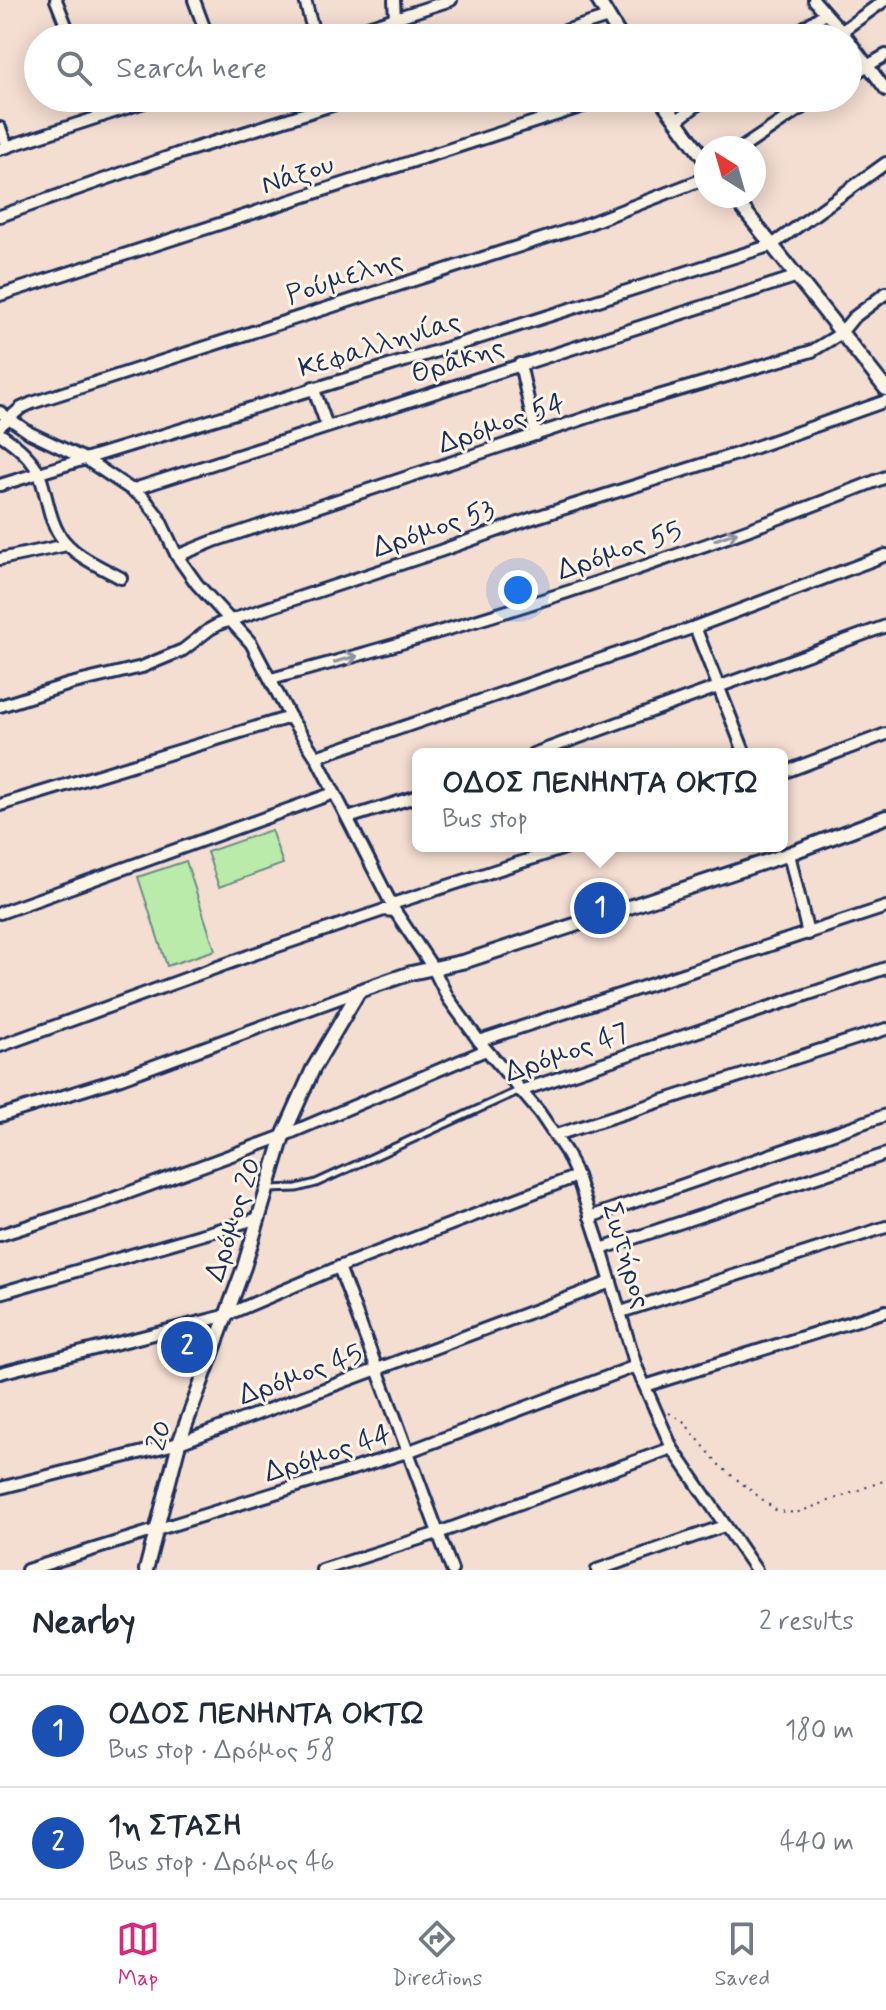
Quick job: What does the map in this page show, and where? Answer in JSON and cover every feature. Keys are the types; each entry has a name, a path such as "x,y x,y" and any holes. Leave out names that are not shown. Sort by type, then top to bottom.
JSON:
{"street":[{"path":"56,0 65,24"},
{"path":"194,0 203,24"},
{"path":"305,0 311,24"},
{"path":"394,0 395,18"},
{"path":"376,24 451,0"},
{"path":"598,0 612,24"},
{"path":"814,0 835,24"},
{"path":"859,24 885,0"},
{"path":"809,24 825,13"},
{"path":"586,24 608,17"},
{"path":"862,67 886,55"},
{"path":"862,57 886,90"},
{"path":"100,112 102,116"},
{"path":"0,128 4,148 114,112"},
{"path":"0,216 177,154 310,112"},
{"name":"Νάξου","path":"0,295 565,112"},
{"path":"670,112 694,145"},
{"path":"676,121 688,112"},
{"path":"760,136 795,112"},
{"name":"Κεφαλληνίας","path":"0,485 772,245 886,163"},
{"name":"Ρούμελης","path":"3,419 32,403 582,226 694,183"},
{"path":"743,208 885,387"},
{"name":"Θράκης","path":"134,489 795,277"},
{"name":"Δρόμος 54","path":"177,556 607,411 812,351 840,334 853,318 886,293"},
{"path":"520,364 536,435"},
{"path":"313,387 327,426"},
{"name":"Δρόμος 53","path":"0,706 70,684 142,667 183,650 210,629 232,620 530,519 736,454 886,401"},
{"path":"3,419 87,460 134,489 152,506 177,556 197,584 232,620"},
{"path":"0,434 28,457 39,472 57,532 67,545 121,578"},
{"name":"Δρόμος 55","path":"271,679 437,635 603,581 886,477"},
{"path":"0,559 67,545"},
{"path":"316,757 695,627 886,555"},
{"name":"Σωτήρος","path":"232,620 251,643 290,717 316,757 394,908 433,968 448,998 482,1046 556,1135 577,1176 636,1366 672,1448 756,1570"},
{"path":"550,748 886,626"},
{"path":"695,627 743,748"},
{"path":"0,805 290,717"},
{"path":"788,771 886,734"},
{"path":"0,913 334,793"},
{"path":"348,818 412,798"},
{"path":"788,850 886,817"},
{"path":"0,1046 251,955 554,852"},
{"path":"0,1116 121,1078 411,973 466,961 782,852 808,934"},
{"path":"0,1235 98,1204 283,1136 482,1046 886,907"},
{"name":"Δρόμος 47","path":"520,1091 886,968"},
{"path":"283,1136 313,1069 359,991"},
{"path":"556,1135 886,1029"},
{"path":"590,1217 885,1120"},
{"name":"Δρόμος 20","path":"224,1316 244,1267 283,1136"},
{"path":"601,1249 886,1154"},
{"path":"0,1373 224,1316 339,1267 577,1176"},
{"path":"0,1293 259,1218"},
{"path":"621,1312 886,1227"},
{"path":"339,1267 452,1570"},
{"name":"Δρόμος 45","path":"0,1488 179,1443 611,1282"},
{"path":"645,1386 886,1311"},
{"name":"20","path":"146,1570 179,1443 224,1316"},
{"name":"Δρόμος 44","path":"27,1570 407,1452 636,1366"},
{"path":"322,1570 438,1533 672,1448"},
{"path":"597,1570 724,1526"}],"lane":[{"name":"Δρόμος 47","path":"268,1189 297,1188 316,1183 520,1091"}],"path":[{"path":"654,1408 683,1421 720,1466 777,1511 796,1513 886,1480"}],"green space":[{"path":"271,830 283,864 219,887 207,852"},
{"path":"186,861 215,950 167,966 138,877"}],"place":[{"name":"ΟΔΟΣ ΠΕΝΗΝΤΑ ΟΚΤΩ","path":"600,908"},
{"name":"1η ΣΤΑΣΗ","path":"187,1347"}]}
